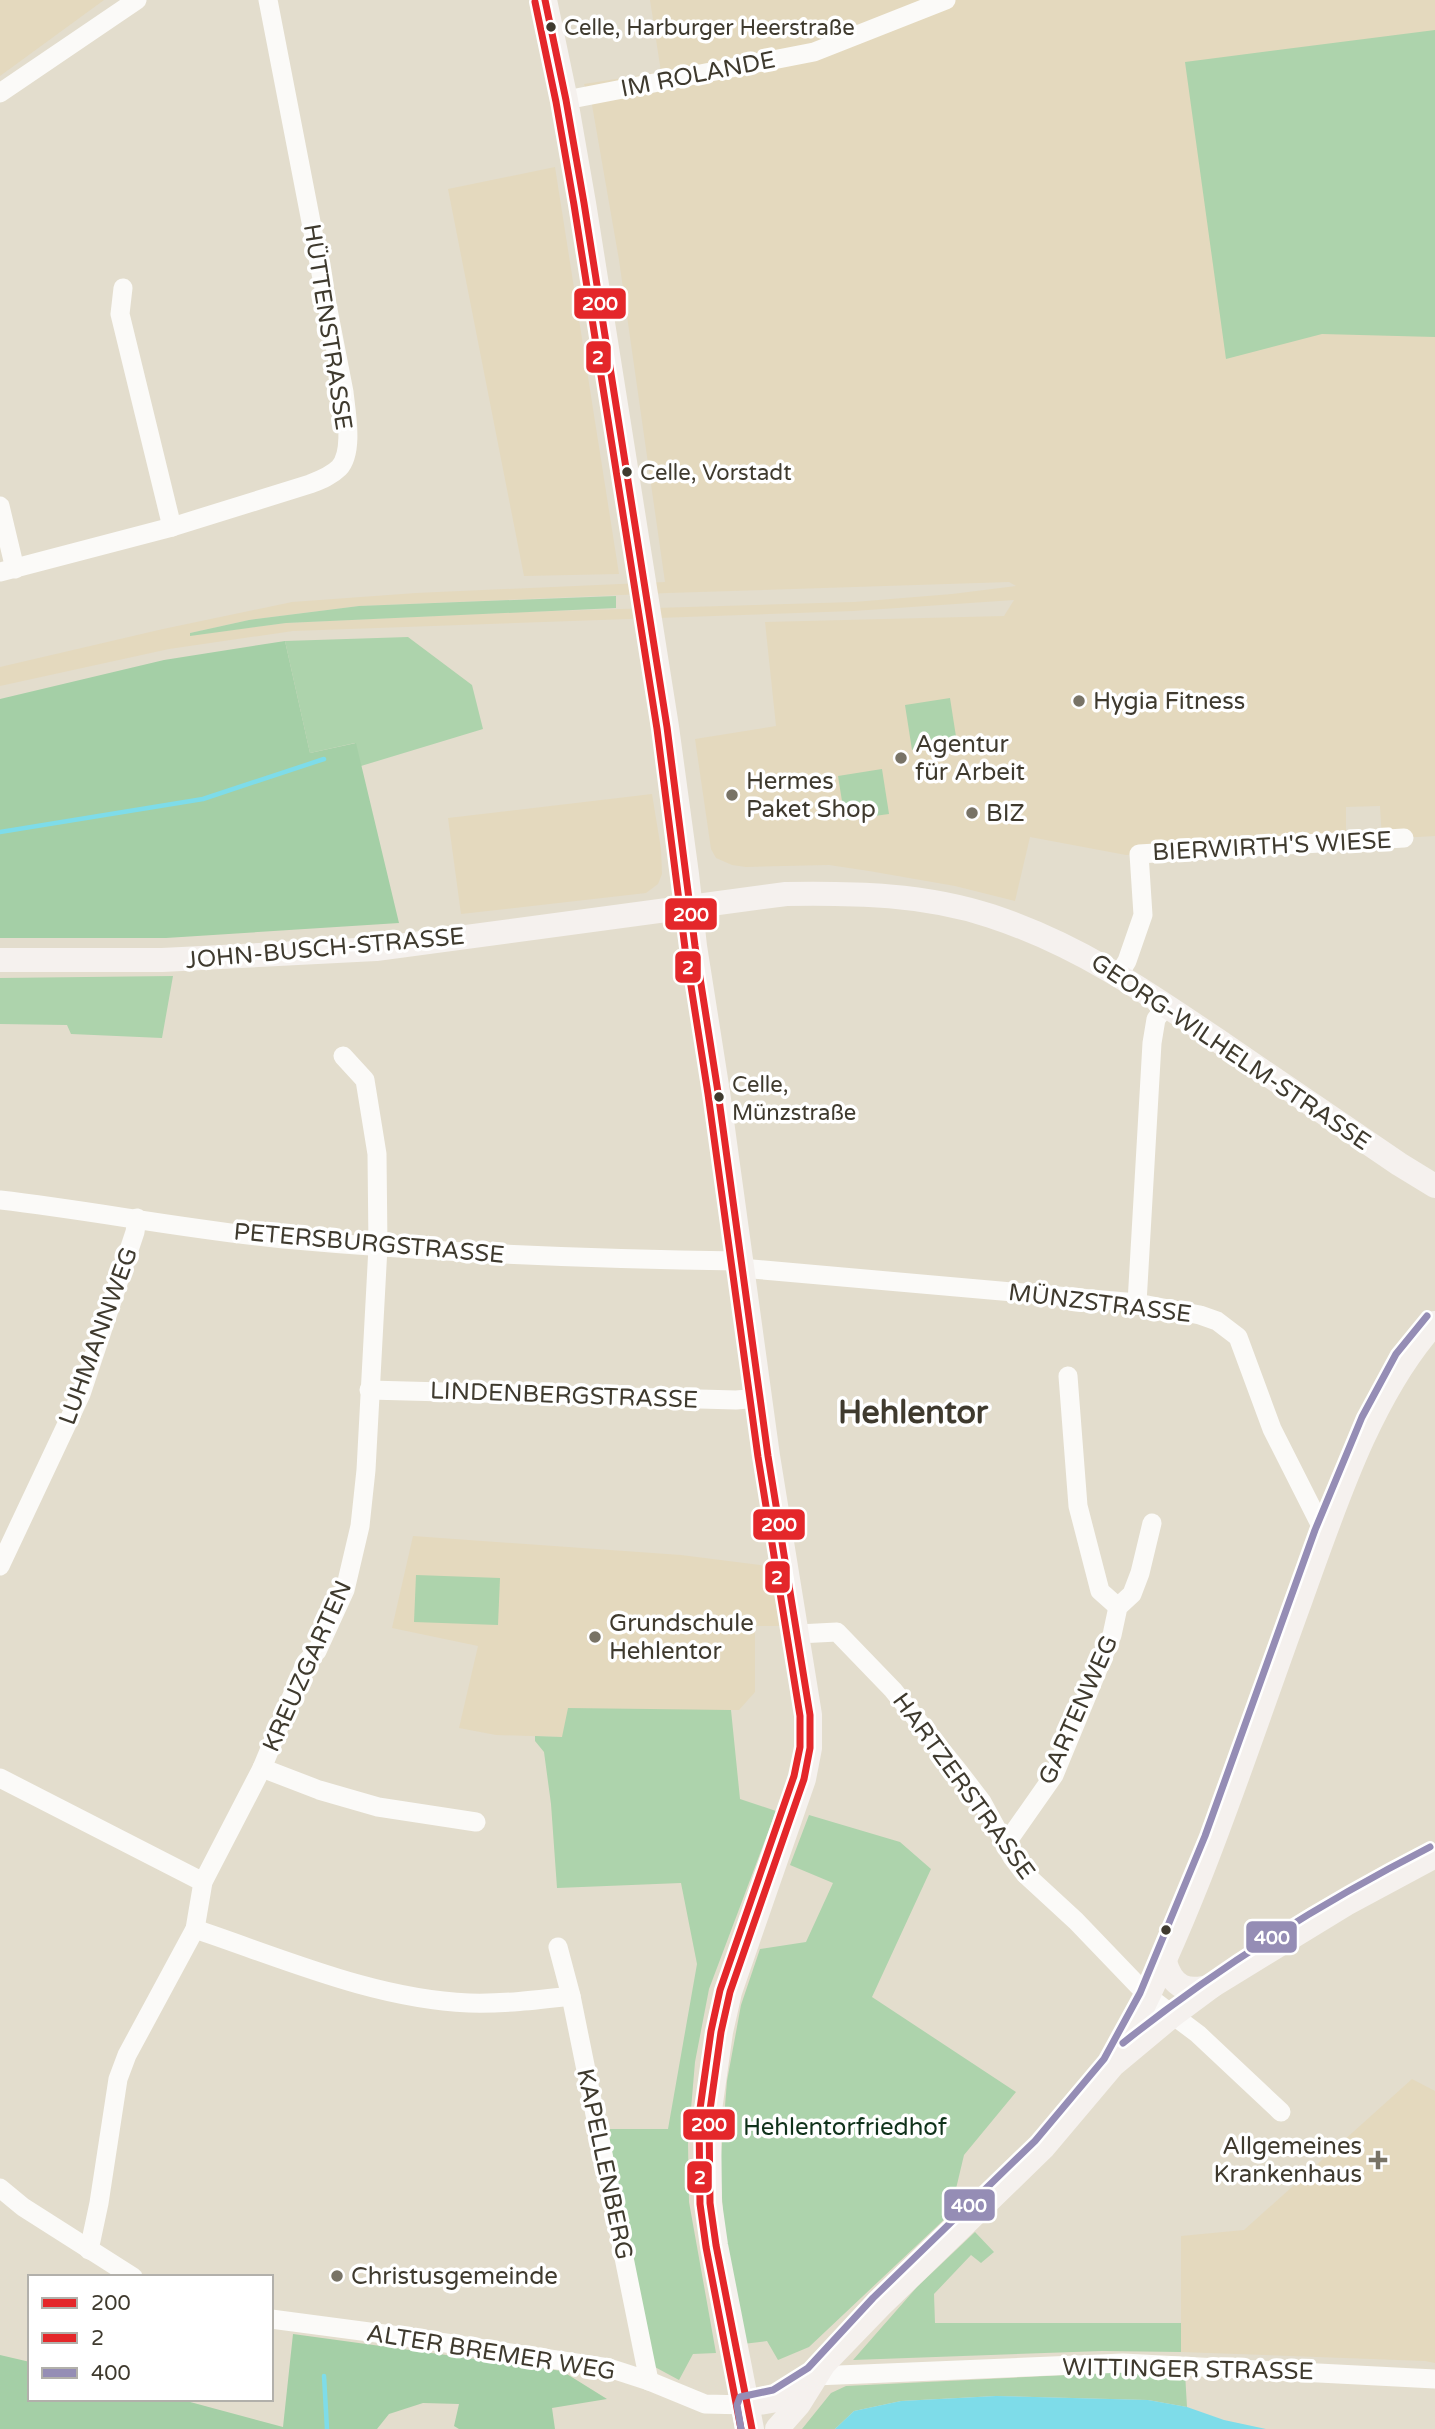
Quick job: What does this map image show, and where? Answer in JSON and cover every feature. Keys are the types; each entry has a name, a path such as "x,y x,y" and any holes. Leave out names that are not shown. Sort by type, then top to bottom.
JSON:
{"main road":[{"path":"545,0 566,100 671,754 695,946 760,1398 811,1723 809,1763 730,1992 719,2042 709,2117 710,2203 749,2417 815,2376"},
{"name":"GEORG-WILHELM-STRASSE","path":"691,907 786,894 854,892 922,900 989,915 1055,940 1119,974 1435,1186"},
{"name":"JOHN-BUSCH-STRASSE","path":"0,960 162,961 376,949 691,907"},
{"path":"1113,2065 1165,1962 1215,1840 1325,1534 1387,1390 1405,1360 1435,1323"},
{"path":"778,2429 799,2404 824,2364 1043,2148 1113,2065 1212,1986 1346,1904 1435,1856"},
{"path":"1165,1962 1174,1981 1184,1988 1197,1990 1212,1986"}],"street":[{"path":"0,93 137,0"},
{"name":"HÜTTENSTRASSE","path":"7,570 172,527 310,484 340,468 347,456 344,392 268,0"},
{"name":"IM ROLANDE","path":"566,100 814,52 946,0"},
{"path":"123,288 120,314 172,527"},
{"path":"0,506 7,570"},
{"name":"BIERWIRTH'S WIESE","path":"1119,974 1127,961 1143,915 1139,854 1404,838"},
{"path":"1137,1303 1152,1043 1156,1019 1167,1005"},
{"name":"KREUZGARTEN","path":"89,2250 118,2079 127,2055 195,1929 203,1882 262,1768 306,1662 317,1651 345,1590 360,1526 366,1470 378,1247 377,1154 365,1080 344,1056"},
{"name":"PETERSBURGSTRASSE","path":"0,1200 282,1238 378,1247 539,1257 741,1264"},
{"name":"LUHMANNWEG","path":"0,1566 81,1394 116,1293 137,1218"},
{"name":"MÜNZSTRASSE","path":"741,1264 1137,1303 1200,1315 1217,1321 1238,1337 1272,1429 1325,1534"},
{"name":"GARTENWEG","path":"1068,1376 1078,1506 1100,1591 1118,1607"},
{"name":"LINDENBERGSTRASSE","path":"369,1390 736,1400 760,1398"},
{"name":"GARTENWEG","path":"1003,1841 1012,1835 1054,1774 1112,1635 1118,1607 1132,1594 1152,1523"},
{"name":"HARTZERSTRASSE","path":"798,1634 837,1632 857,1651 901,1699 982,1802 1024,1874 1076,1921 1149,1997 1231,2064 1281,2112"},
{"path":"262,1768 319,1790 378,1807 476,1822"},
{"path":"0,1778 203,1882"},
{"path":"195,1929 335,1977 406,1995 468,2003 515,2003 571,1997"},
{"name":"KAPELLENBERG","path":"558,1947 571,1997 649,2381"},
{"path":"0,2188 18,2203 130,2275"},
{"name":"ALTER BREMER WEG","path":"273,2319 610,2368 705,2404 749,2417"},
{"name":"WITTINGER STRASSE","path":"815,2376 1123,2363 1435,2379"}],"shaded area":[{"path":"0,0 104,0 0,76"},
{"path":"650,0 1435,0 1435,836 1382,839 1380,806 1346,807 1346,842 1126,855 1030,837 1015,901 955,886 829,865 746,867 732,865 716,858 711,849 695,739 776,726 765,622 1004,616 1014,600 853,611 293,631 169,649 0,686 0,667 292,602 416,593 665,582 619,260 592,105 584,84 661,72","holes":["1009,582 1016,586 854,602 520,612 286,623 190,635 249,620 359,606"]},
{"path":"555,167 619,574 524,576 448,189"},
{"path":"652,794 661,849 662,874 658,884 646,893 461,914 448,818"},
{"name":"Grundschule Hehlentor","path":"413,1536 681,1555 769,1566 781,1626 755,1626 755,1692 739,1710 667,1710 562,1737 496,1735 459,1728 478,1646 392,1628"},
{"name":"Allgemeines Krankenhaus","path":"1412,2079 1435,2091 1435,2363 1181,2352 1181,2236 1244,2230"}],"green space":[{"path":"1435,30 1435,337 1322,334 1226,359 1185,62"},
{"path":"616,596 616,608 286,623 190,636 190,633 249,620 359,606"},
{"path":"408,637 472,685 483,729 361,766 355,743 310,753 285,641"},
{"path":"285,641 310,753 356,743 399,923 166,938 0,938 0,699 164,660"},
{"path":"950,698 957,743 912,750 905,705"},
{"path":"882,769 889,814 845,820 838,776"},
{"path":"173,976 162,1038 71,1034 67,1025 0,1024 0,978"},
{"path":"416,1575 500,1578 498,1625 414,1622"},
{"name":"Hehlentorfriedhof","path":"568,1708 731,1710 740,1799 776,1811 709,1989 695,2062 688,2144 689,2202 716,2353 693,2354 679,2380 640,2359 594,2129 668,2129 697,1964 681,1883 557,1888 544,1752 535,1741 535,1736 562,1737"},
{"name":"Hehlentorfriedhof","path":"809,1815 900,1842 931,1869 872,1997 1016,2092 964,2155 950,2214 809,2347 778,2360 767,2341 743,2344 725,2242 720,2168 727,2081 741,2005 760,1949 806,1942 833,1883 790,1865"},
{"path":"975,2232 994,2252 981,2263 971,2255 934,2294 935,2323 1181,2323 1181,2352 1102,2351 853,2360 917,2287"},
{"path":"293,2334 562,2371 607,2399 552,2408 555,2429 459,2429 454,2426 459,2404 423,2403 389,2414 377,2429 0,2429 0,2355 28,2362 28,2401 186,2401 283,2427"},
{"path":"1128,2372 1185,2373 1187,2407 1148,2400 996,2396 901,2401 854,2411 835,2429 802,2429 831,2393 846,2386"}],"water":[{"path":"996,2396 1148,2400 1187,2407 1224,2420 1266,2429 835,2429 854,2411 901,2401"}],"waterway":[{"path":"0,832 203,799 324,759"},
{"path":"324,2376 327,2429"}],"transit line":[{"name":"200","path":"545,0 584,203 667,727 695,946 768,1456 810,1715 810,1748 804,1779 730,1992 721,2032 709,2117 710,2203 752,2429"},
{"name":"2","path":"535,2 574,205 657,729 685,948 758,1457 800,1716 800,1747 794,1776 720,1990 711,2031 699,2116 700,2204 741,2429"},
{"name":"400","path":"741,2429 737,2405 740,2397 773,2390 808,2368 873,2298 1035,2141 1104,2059 1140,1993 1205,1836 1315,1530 1362,1417 1396,1354 1427,1316"},
{"name":"400","path":"1123,2043 1196,1988 1272,1937 1350,1890 1430,1847"}],"place":[{"name":"Celle, Harburger Heerstraße","path":"551,27"},
{"name":"Celle, Vorstadt","path":"627,472"},
{"name":"Hygia Fitness","path":"1079,701"},
{"name":"Agentur für Arbeit","path":"901,758"},
{"name":"Hermes Paket Shop","path":"732,795"},
{"name":"BIZ","path":"972,813"},
{"name":"Celle, Münzstraße","path":"719,1097"},
{"name":"Grundschule Hehlentor","path":"595,1637"},
{"name":"Allgemeines Krankenhaus","path":"1378,2160"},
{"name":"Christusgemeinde","path":"337,2276"}],"district":[{"name":"Hehlentor","path":"913,1412"}]}
